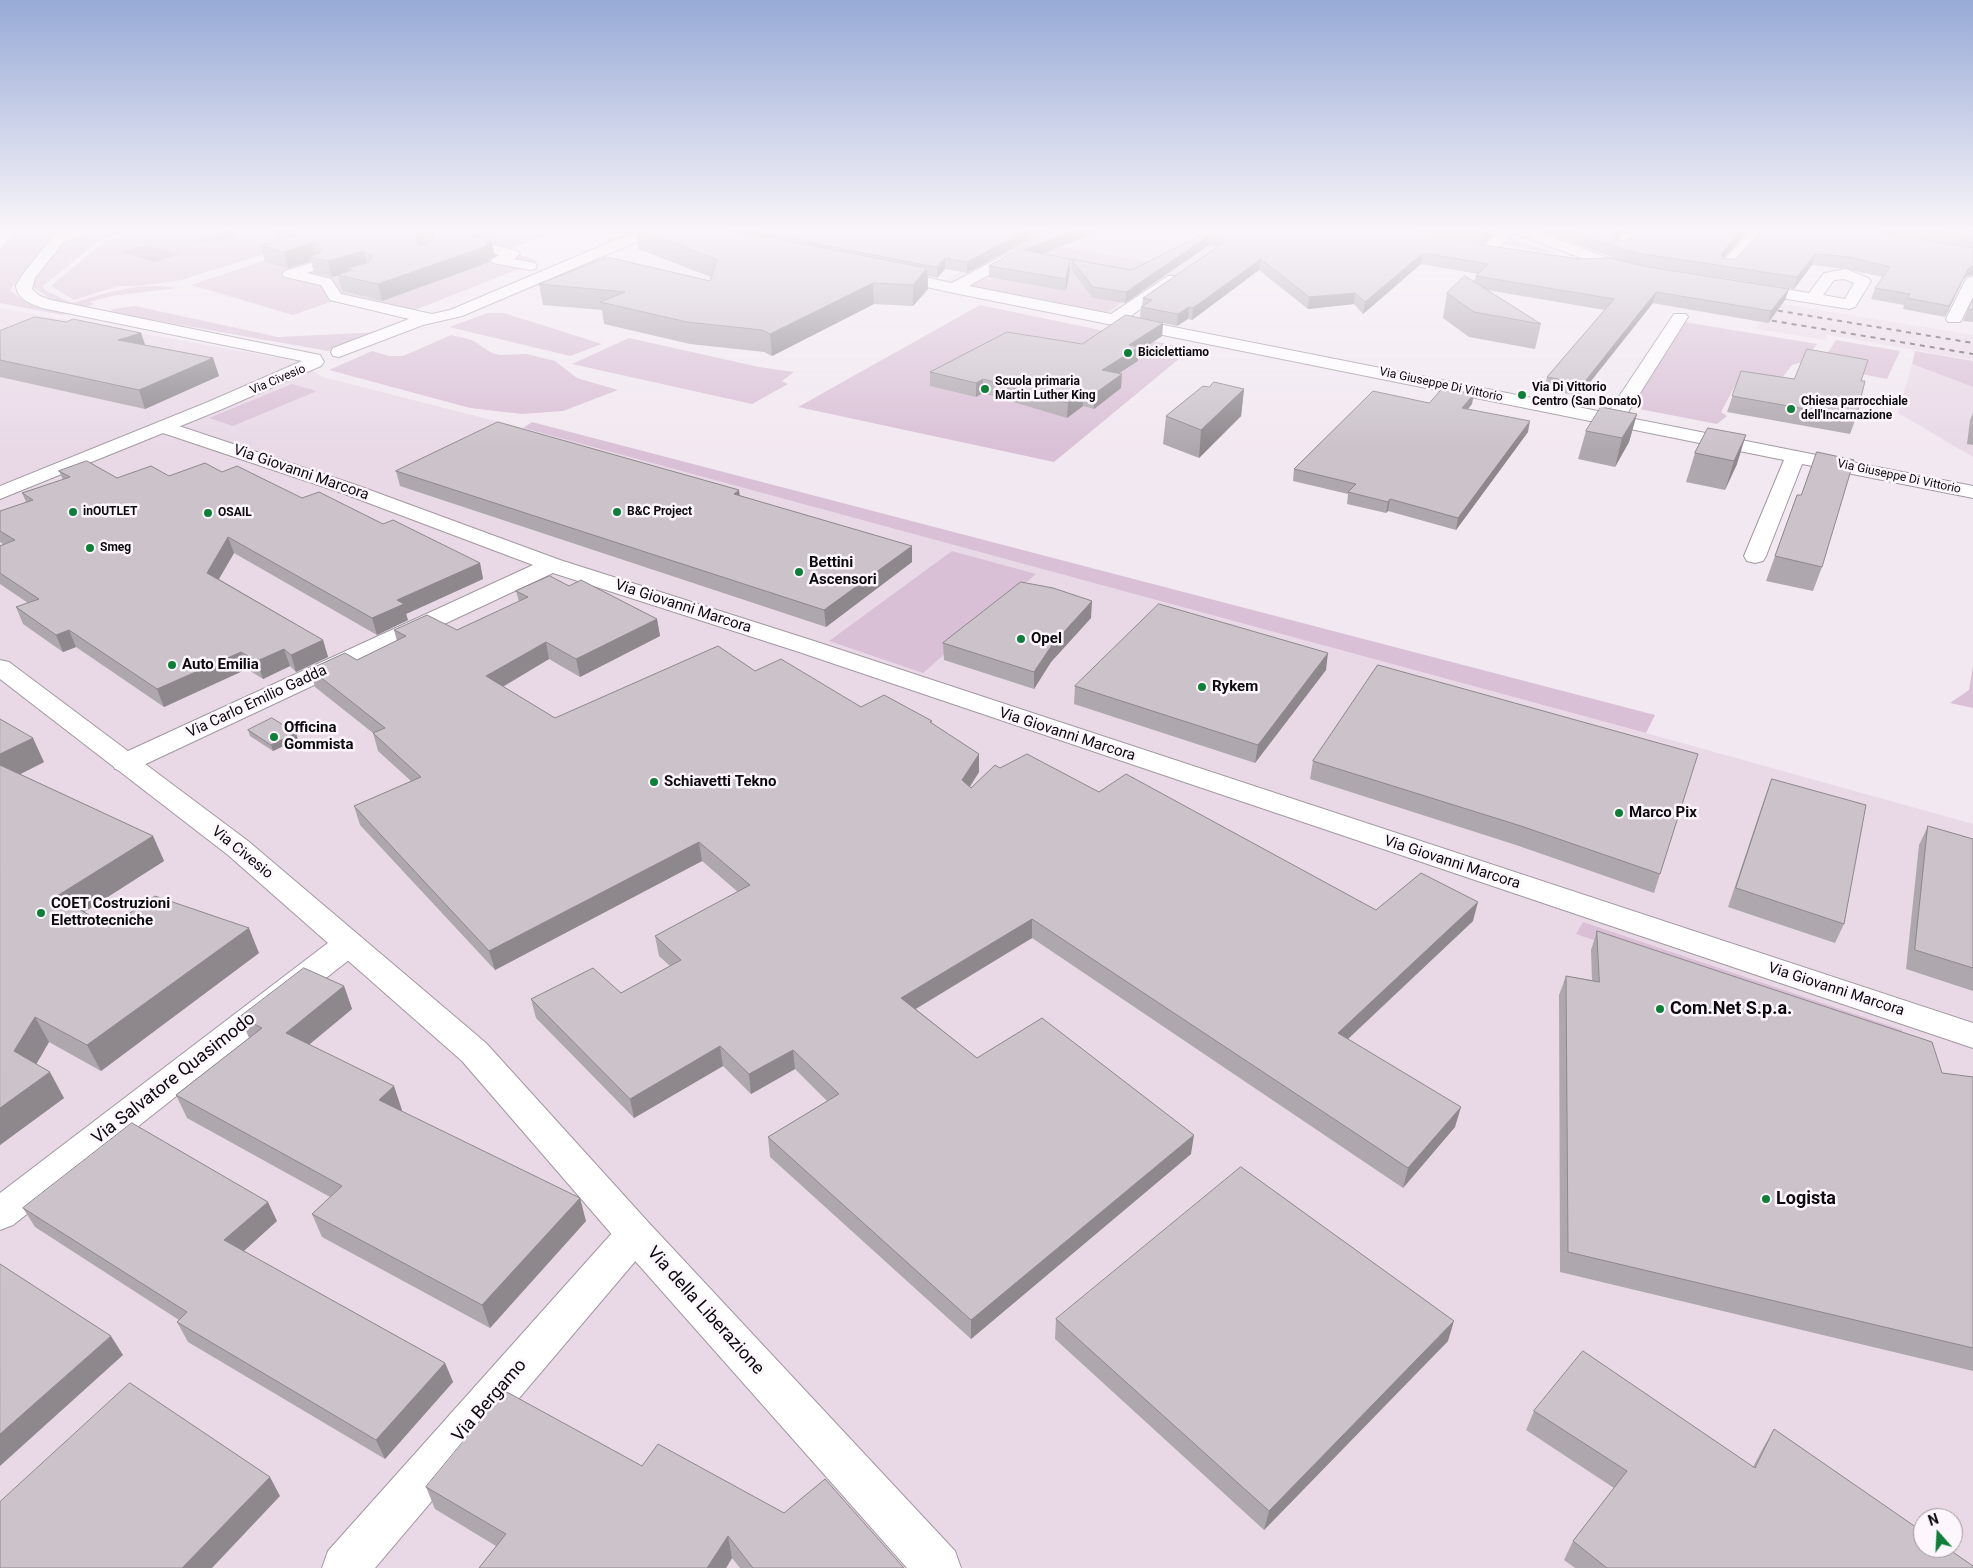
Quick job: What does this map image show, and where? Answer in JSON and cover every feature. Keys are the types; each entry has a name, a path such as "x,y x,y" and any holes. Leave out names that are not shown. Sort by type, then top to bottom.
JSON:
{"street":[{"name":"Via Civesio","path":"0,493 310,366 315,362 314,360 45,303"},
{"path":"361,303 424,319 456,313 481,303"},
{"path":"339,352 424,319 457,303"},
{"name":"Via Giuseppe Di Vittorio","path":"1033,303 1973,492"},
{"path":"1115,319 1138,303"},
{"path":"1954,319 1962,303"},
{"path":"1612,420 1680,317"},
{"name":"Via Giovanni Marcora","path":"164,426 349,489 552,564 1973,1036"},
{"path":"1755,556 1796,455"},
{"name":"Via Carlo Emilio Gadda","path":"125,763 552,564"},
{"name":"Via Civesio","path":"0,667 238,848 474,1052"},
{"name":"Via Salvatore Quasimodo","path":"0,1214 348,944"},
{"name":"Via della Liberazione","path":"474,1052 938,1568"},
{"name":"Via Bergamo","path":"345,1568 636,1234"}],"shaded area":[{"path":"1,303 28,303 69,313 62,315"},
{"path":"63,303 95,304 79,307"},
{"path":"253,303 327,303 293,315"},
{"path":"349,303 432,303 400,316"},
{"path":"1050,303 1135,303 1115,316"},
{"path":"1051,303 1120,303 1105,314"},
{"path":"1650,303 1779,303 1973,335 1973,360 1828,335 1826,340 1756,329 1760,322"},
{"name":"Scuola primaria Martin Luther King","path":"980,305 1191,349 1054,462 798,407"},
{"path":"135,306 278,337 380,332 337,350 328,351 108,312 113,309"},
{"path":"0,308 297,361 323,377 523,428 1646,733 1973,824 1973,1568 0,1568"},
{"path":"488,313 504,313 602,344 570,356 449,327"},
{"path":"1685,322 1817,344 1805,361 1792,365 1772,391 1736,384 1721,412 1727,416 1717,424 1629,407"},
{"path":"451,335 472,340 492,353 500,355 527,354 555,361 577,378 618,390 563,411 522,414 470,408 329,370 372,351 389,356 403,356"},
{"path":"629,338 759,367 794,372 782,381 788,384 752,404 572,364"},
{"path":"1836,340 1900,351 1887,379 1819,366"},
{"path":"1915,351 1973,361 1973,387 1912,364"},
{"path":"1912,364 1973,387 1973,457 1898,413"},
{"path":"292,384 317,391 233,426 209,418"},
{"path":"532,422 1655,715 1646,733 523,428"},
{"path":"952,551 1036,574 923,673 829,641"},
{"path":"1973,666 1973,708 1950,703 1969,690"},
{"path":"1583,922 1902,1030 1901,1046 1576,934"}],"building":[{"path":"605,303 832,303 770,334 762,330 687,322"},
{"path":"1147,303 1200,303 1178,314 1141,307"},
{"path":"1461,303 1508,303 1541,324 1474,312"},
{"path":"1610,303 1647,303 1583,384 1547,377"},
{"path":"1724,303 1777,303 1771,311"},
{"path":"1934,303 1950,303 1949,306"},
{"path":"1971,303 1973,303 1973,310 1968,309"},
{"path":"1126,315 1163,323 1129,345 1139,347 1102,370 1122,374 1094,394 1083,392 1068,403 983,379 976,383 930,372 1007,332 1082,344"},
{"path":"35,317 66,322 73,319 141,333 118,340 213,358 139,390 0,360 0,331"},
{"path":"1807,349 1868,360 1861,381 1865,381 1856,418 1732,396 1741,371 1794,379"},
{"path":"1214,382 1244,389 1201,430 1166,416 1203,386 1209,387"},
{"path":"1443,388 1474,394 1462,408 1530,421 1458,518 1390,499 1388,502 1348,492 1356,484 1294,469 1373,391 1429,403"},
{"path":"1601,407 1637,414 1622,438 1586,431"},
{"path":"498,422 739,490 734,494 912,546 824,610 396,471"},
{"path":"1708,428 1746,435 1734,461 1695,453"},
{"path":"1817,452 1854,460 1822,567 1775,556 1797,495 1801,495"},
{"path":"87,461 117,478 151,466 169,476 205,463 222,472 237,466 302,498 319,492 383,524 393,520 480,563 397,600 404,604 372,618 228,537 207,573 323,640 291,655 284,649 257,661 241,652 157,689 69,630 56,635 16,607 39,599 0,573 0,546 15,540 0,531 0,511 33,500 22,493 70,477 59,471"},
{"path":"550,576 569,586 581,580 657,619 576,659 546,642 486,676 555,718 718,646 755,671 781,659 861,707 884,695 932,721 930,722 979,754 962,780 971,788 995,765 1000,768 1027,754 1099,792 1126,774 1376,910 1421,873 1478,902 1338,1033 1461,1107 1408,1168 1032,919 901,998 977,1058 1042,1018 1194,1135 971,1320 768,1137 839,1094 793,1050 749,1074 720,1046 630,1099 531,999 593,968 621,993 681,960 655,936 750,885 699,842 489,951 354,806 421,777 373,733 385,728 310,669 345,653 357,660 406,636 394,630 427,615 457,630 528,597 516,591"},
{"name":"Opel","path":"1021,582 1053,588 1092,601 1052,645 1034,672 943,643"},
{"name":"Rykem","path":"1159,604 1328,653 1258,745 1075,686"},
{"path":"1378,665 1698,754 1660,874 1521,826 1313,761"},
{"name":"Officina Gommista","path":"272,718 296,733 271,745 248,730"},
{"path":"0,719 33,738 0,754"},
{"path":"0,765 153,836 57,896 109,927 155,896 249,928 87,1045 35,1017 14,1051 50,1072 0,1108"},
{"path":"1772,779 1866,805 1844,924 1736,888"},
{"path":"1928,826 1973,839 1973,968 1915,950"},
{"name":"Logista","path":"1597,931 1932,1042 1942,1073 1973,1077 1973,1348 1568,1252 1566,976 1599,982"},
{"path":"304,968 344,986 286,1033 394,1086 379,1100 580,1198 482,1305 312,1214 342,1186 176,1095 262,1028 240,1017"},
{"path":"132,1123 268,1202 224,1240 445,1363 376,1440 177,1322 187,1312 23,1208"},
{"path":"1241,1167 1454,1321 1269,1511 1056,1319"},
{"path":"0,1264 111,1336 0,1434"},
{"path":"1583,1351 1755,1468 1774,1429 1913,1525 1913,1558 1961,1558 1973,1566 1973,1568 1607,1568 1573,1541 1627,1471 1534,1411"},
{"path":"130,1383 270,1477 182,1568 0,1568 0,1502"},
{"path":"505,1391 642,1466 658,1444 784,1513 825,1479 904,1568 753,1568 728,1536 707,1568 479,1568 506,1534 426,1487"}],"railway":[{"path":"1768,309 1973,343"},
{"path":"1762,319 1973,354"}],"place":[{"name":"Biciclettiamo","path":"1128,353"},
{"name":"Scuola primaria Martin Luther King","path":"985,389"},
{"name":"Via Di Vittorio Centro (San Donato)","path":"1522,395"},
{"name":"Chiesa parrocchiale dell'Incarnazione","path":"1791,409"},
{"name":"inOUTLET","path":"73,512"},
{"name":"B&C Project","path":"617,512"},
{"name":"OSAIL","path":"208,513"},
{"name":"Smeg","path":"90,548"},
{"name":"Bettini Ascensori","path":"799,572"},
{"name":"Opel","path":"1021,639"},
{"name":"Auto Emilia","path":"172,665"},
{"name":"Rykem","path":"1202,687"},
{"name":"Officina Gommista","path":"274,737"},
{"name":"Schiavetti Tekno","path":"654,782"},
{"name":"Marco Pix","path":"1619,813"},
{"name":"COET Costruzioni Elettrotecniche","path":"41,913"},
{"name":"Com.Net S.p.a.","path":"1660,1009"},
{"name":"Logista","path":"1766,1199"}]}
